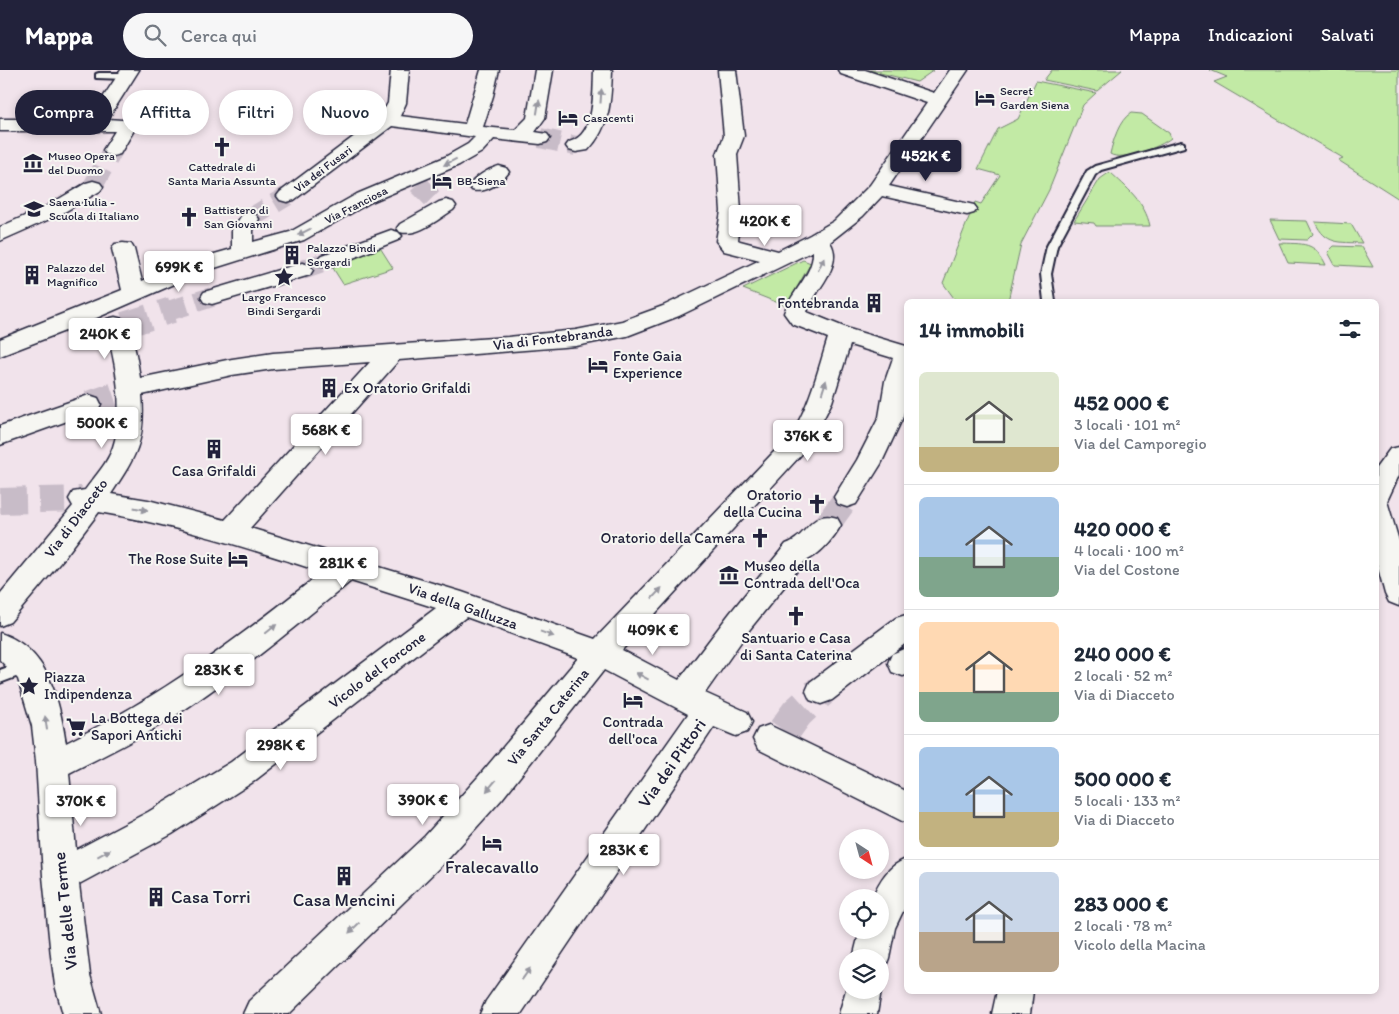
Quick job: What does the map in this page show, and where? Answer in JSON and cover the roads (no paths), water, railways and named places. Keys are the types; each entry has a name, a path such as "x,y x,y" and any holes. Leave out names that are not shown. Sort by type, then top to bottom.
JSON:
{"street":[{"path":"400,70 397,103 388,120 540,138"},
{"name":"Via Franciosa","path":"0,348 115,321 134,293 194,268 297,236 364,198 415,181 470,151 481,142 477,121 490,70"},
{"path":"519,136 533,124 536,118 544,70"},
{"path":"576,146 581,146 585,143 596,128 603,70"},
{"path":"727,70 734,136 727,154 731,211 727,241 732,246 782,259"},
{"path":"847,70 937,100"},
{"name":"Via di Fontebranda","path":"132,388 259,363 576,338 615,331 671,311 782,259 841,226 876,189 959,70"},
{"path":"112,98 128,73"},
{"name":"Via dei Fusari","path":"287,196 388,120"},
{"path":"112,124 128,124 113,150"},
{"path":"0,125 15,125"},
{"path":"328,261 399,232 500,172"},
{"path":"0,234 99,189 90,213"},
{"path":"876,189 967,209"},
{"path":"243,252 241,234 243,226 249,219"},
{"path":"818,240 825,249 824,259 795,313 800,319 904,354"},
{"path":"123,249 134,293"},
{"path":"212,297 302,270"},
{"name":"Via di Diacceto","path":"0,614 125,449 131,425 132,388 115,321"},
{"name":"Via Santa Caterina","path":"262,1014 344,938 437,847 490,788 600,654 801,439 812,423 841,334"},
{"path":"230,532 393,352"},
{"path":"847,498 871,459 891,417 897,381 904,361"},
{"path":"0,436 88,404"},
{"path":"1379,490 1385,475 1398,457"},
{"name":"Via della Galluzza","path":"88,500 148,510 230,532 462,604 600,654 709,710"},
{"path":"1379,517 1399,594"},
{"name":"Via dei Pittori","path":"499,1014 709,710 740,621 796,552 802,551 827,525"},
{"path":"52,766 141,720 180,696 266,633 347,568"},
{"name":"Vicolo del Forcone","path":"60,876 160,823 234,777 462,604"},
{"path":"822,691 904,629"},
{"name":"Via delle Terme","path":"0,645 15,654 13,672 40,693 52,766 60,876 72,980 82,1014"},
{"path":"769,739 904,807"},
{"path":"889,900 904,878"},
{"path":"1011,1014 1014,994"},
{"path":"858,1014 861,999"}],"lane":[{"path":"99,76 128,73"},
{"path":"1049,299 1046,274 1052,246 1091,172 1098,168 1181,145"}],"tunnel":[{"path":"540,138 576,146"},
{"path":"93,186 113,150"},
{"path":"418,184 439,205"},
{"path":"249,219 287,196"},
{"path":"302,270 328,261"},
{"path":"168,311 212,297"},
{"path":"124,325 172,310"},
{"path":"89,404 139,387"},
{"path":"0,501 82,499"},
{"path":"827,525 845,500"},
{"path":"784,731 797,713 821,691"}],"place":[{"name":"Secret Garden Siena","path":"985,98"},
{"name":"Casacenti","path":"568,118"},
{"name":"Cattedrale di Santa Maria Assunta","path":"222,147"},
{"name":"Museo Opera del Duomo","path":"33,163"},
{"name":"BB-Siena","path":"442,181"},
{"name":"Saena Iulia - Scuola di Italiano","path":"34,209"},
{"name":"Battistero di San Giovanni","path":"189,217"},
{"name":"Palazzo Bindi Sergardi","path":"292,255"},
{"name":"Palazzo del Magnifico","path":"32,275"},
{"name":"Largo Francesco Bindi Sergardi","path":"284,277"},
{"name":"Fontebranda","path":"874,303"},
{"name":"Fonte Gaia Experience","path":"598,365"},
{"name":"Ex Oratorio Grifaldi","path":"329,388"},
{"name":"Casa Grifaldi","path":"214,449"},
{"name":"Oratorio della Cucina","path":"817,504"},
{"name":"Oratorio della Camera","path":"760,538"},
{"name":"The Rose Suite","path":"238,559"},
{"name":"Museo della Contrada dell'Oca","path":"729,575"},
{"name":"Santuario e Casa di Santa Caterina","path":"796,616"},
{"name":"Piazza Indipendenza","path":"29,686"},
{"name":"Contrada dell'oca","path":"633,700"},
{"name":"La Bottega dei Sapori Antichi","path":"76,727"},
{"name":"Fralecavallo","path":"492,843"},
{"name":"Casa Mencini","path":"344,876"},
{"name":"Casa Torri","path":"156,897"}]}
